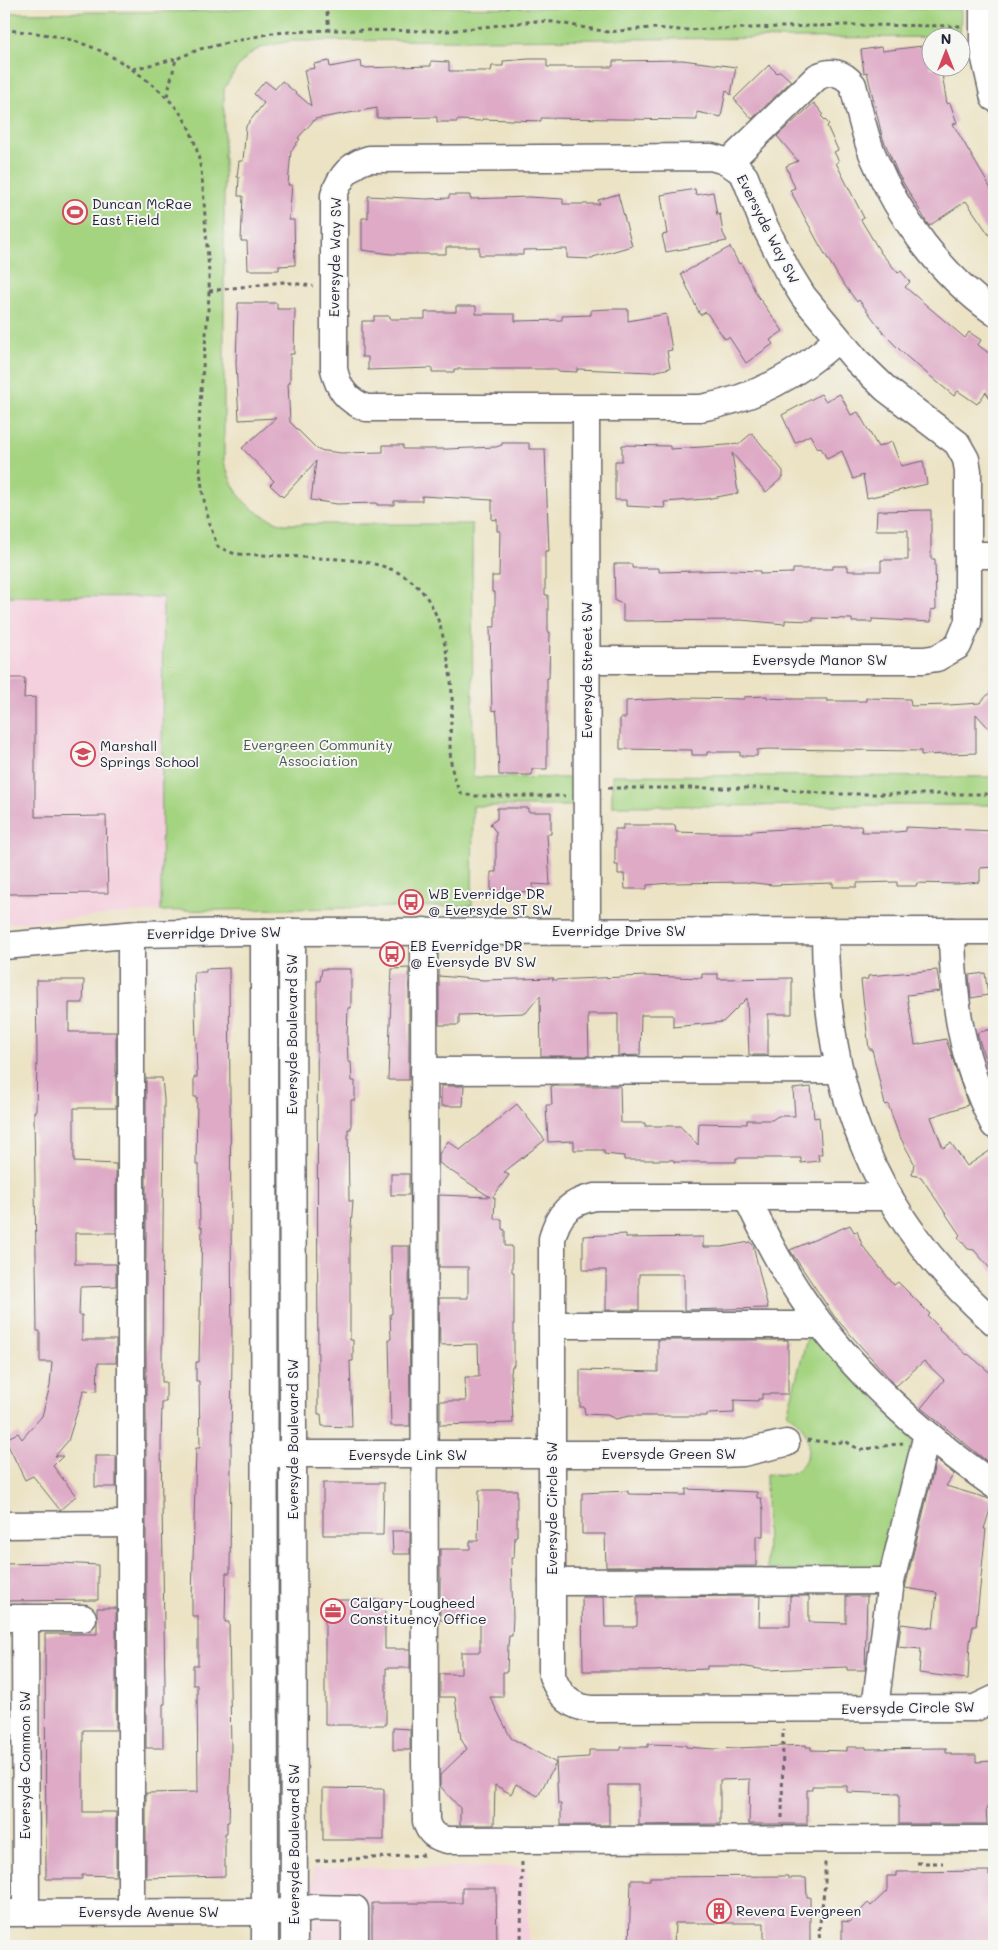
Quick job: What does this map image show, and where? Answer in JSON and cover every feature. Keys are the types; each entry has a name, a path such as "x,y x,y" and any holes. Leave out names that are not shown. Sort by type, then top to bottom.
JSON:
{"street":[{"path":"982,15 986,68 994,98"},
{"path":"728,163 817,77 832,72 844,76 853,85 873,156 897,205 926,247 946,270 994,312"},
{"name":"Eversyde Way SW","path":"838,339 818,357 787,378 744,398 701,408 376,410 355,403 341,391 334,369 334,196 341,177 355,164 363,160 711,157 728,163 741,171 745,177 763,222 787,270 803,296 838,339 886,389 953,438 964,453 968,471 968,555"},
{"name":"Eversyde Street SW","path":"586,409 587,931"},
{"path":"968,555 994,555"},
{"name":"Eversyde Manor SW","path":"587,660 937,658 958,646 968,622 968,555"},
{"path":"424,931 424,1455 426,1813 428,1830 434,1836 447,1840 994,1839"},
{"path":"825,931 828,1017 838,1070 849,1109 861,1139 889,1197 920,1246 968,1300 994,1322"},
{"path":"952,931 954,996 960,1033 980,1097 994,1125"},
{"name":"Everridge Drive SW","path":"4,946 131,935 264,932 994,931"},
{"name":"Eversyde Boulevard SW","path":"264,932 265,1946"},
{"name":"Eversyde Boulevard SW","path":"292,932 294,1946"},
{"path":"131,935 131,1912"},
{"path":"424,1070 838,1070"},
{"name":"Eversyde Circle SW","path":"889,1197 595,1197 570,1205 560,1215 552,1239 552,1676 560,1694 573,1705 591,1709 975,1708 994,1699"},
{"path":"747,1198 781,1264 821,1325 869,1380 927,1434 994,1485"},
{"path":"552,1325 821,1325"},
{"path":"875,1708 892,1581 927,1434"},
{"name":"Eversyde Green SW","path":"552,1454 744,1453 786,1443"},
{"name":"Eversyde Link SW","path":"264,1454 552,1454"},
{"path":"4,1525 131,1524"},
{"path":"552,1582 892,1581"},
{"name":"Eversyde Common SW","path":"15,1913 14,1618 83,1618"},
{"name":"Eversyde Avenue SW","path":"15,1913 294,1912 313,1908 355,1909 355,1946"}],"path":[{"path":"326,4 329,30"},
{"path":"132,69 176,59 200,49 272,33 329,30 446,31 536,21 554,22 608,32 652,28 682,30 848,25 982,15"},
{"path":"4,30 46,33 70,38 96,48 132,69 167,96 189,128 202,165 209,291 201,370 198,455 209,524 218,547 235,554 354,559 381,564 397,571 417,585 426,596 440,622 448,658 452,704 450,733 453,773 457,788 462,794 572,796 609,788 763,788 829,794 994,794"},
{"path":"167,96 176,59"},
{"path":"209,291 282,282 307,286 334,286"},
{"path":"786,1443 812,1440 838,1443 845,1441 860,1450 899,1444 927,1434"},
{"path":"782,1709 782,1839"},
{"path":"313,1861 429,1855"},
{"path":"521,1946 522,1858"},
{"path":"820,1946 819,1931 825,1883 825,1860"}],"shaded area":[{"name":"Marshall Springs School","path":"4,596 163,597 161,911 4,924"},
{"path":"527,1867 528,1946 313,1946 313,1868"}],"green space":[{"name":"Evergreen Community Association","path":"270,4 376,4 381,7 961,9 960,28 920,28 920,37 293,41 258,49 238,67 224,89 224,462 233,485 238,494 252,508 260,514 283,524 472,524 473,777 574,778 574,806 473,806 472,906 161,911 163,597 4,596 4,13 223,11"},
{"path":"612,775 994,777 994,805 612,806"},
{"path":"808,1334 815,1335 910,1435 913,1443 883,1565 872,1572 767,1570 766,1474 780,1475 793,1472 801,1466 806,1458 808,1448 807,1438 803,1429 797,1420 787,1414"}],"building":[{"path":"920,46 920,78 943,78 947,104 950,103 957,123 953,124 994,194 994,242 966,201 929,226 898,174 882,136 867,72 864,73 861,50 881,47 882,51"},
{"path":"547,59 547,67 611,67 613,66 613,61 682,60 736,67 731,95 726,90 721,117 697,112 697,120 541,118 541,121 482,119 482,121 457,120 457,122 437,122 437,117 377,118 377,108 315,119 298,138 300,139 291,151 288,185 292,185 289,220 294,220 295,265 279,266 279,270 248,270 247,241 241,241 243,196 238,196 239,177 237,177 239,161 243,161 246,126 264,103 254,94 265,81 275,89 282,81 311,106 304,70 315,68 314,64 329,61 330,67 361,61 362,68 431,66 431,61 449,62 449,71 491,71 492,66 503,66 503,61"},
{"path":"769,65 777,73 780,71 791,81 752,119 734,99"},
{"path":"814,103 823,114 821,116 829,124 827,126 838,150 834,152 839,161 836,163 864,218 861,220 881,253 898,273 901,271 910,282 905,287 965,338 969,332 981,340 978,345 994,357 994,405 986,392 977,404 958,391 954,396 906,356 886,336 859,300 857,302 840,279 819,244 790,190 795,188 786,166 798,161 777,136"},
{"path":"695,189 696,195 713,192 717,215 720,214 723,233 727,241 666,252 662,235 667,234 661,195"},
{"path":"618,194 632,246 593,257 593,259 567,258 567,249 523,250 523,255 479,255 479,247 446,247 446,254 391,254 362,250 362,218 368,218 368,196 426,199 449,198 449,195 470,195 470,199 528,197 563,199 563,204 600,204 598,200"},
{"path":"730,247 739,264 741,263 757,295 783,331 770,340 773,344 746,363 729,337 725,339 706,312 700,315 681,274"},
{"path":"238,303 277,303 277,309 295,309 294,354 290,354 290,383 288,383 290,422 318,450 341,453 383,452 383,445 403,445 403,449 447,449 496,447 502,445 502,443 529,443 529,449 545,449 549,551 545,551 545,595 548,595 548,632 550,632 549,678 547,678 547,769 532,769 532,775 499,775 497,716 496,710 492,711 490,627 495,627 495,592 492,592 492,576 499,576 500,531 497,531 497,519 492,520 492,500 422,496 422,501 394,501 394,505 377,505 377,503 337,504 311,500 316,461 283,497 270,485 274,481 242,448 276,418 239,420 236,363"},
{"path":"456,306 476,306 476,314 515,314 515,321 562,320 562,316 591,315 591,310 610,309 628,309 628,321 666,314 672,350 667,351 670,368 652,372 577,369 577,372 557,371 557,369 454,369 454,372 432,372 432,368 368,370 368,357 362,357 362,321 374,321 374,316 390,316 390,319 425,319 425,312 456,312"},
{"path":"821,394 825,401 840,394 851,415 858,412 878,447 892,442 901,466 923,461 927,484 867,498 863,475 853,479 842,451 827,459 821,448 818,449 810,435 795,443 782,415"},
{"path":"752,433 783,471 783,477 766,492 732,453 738,493 706,499 664,502 665,508 626,506 626,500 615,500 615,461 622,461 622,445 670,446 670,449 739,444"},
{"path":"931,510 931,559 935,559 936,609 931,610 931,622 872,619 872,622 852,622 852,619 813,618 813,621 785,620 785,624 741,620 623,621 623,604 615,601 614,564 632,564 632,568 659,568 659,572 732,570 760,571 760,574 793,573 793,569 833,569 833,566 848,566 848,571 881,571 881,560 908,560 908,530 876,530 877,511"},
{"path":"4,678 25,678 24,698 35,697 35,817 106,816 108,893 4,894"},
{"path":"994,688 994,734 976,714 976,753 921,755 921,751 767,749 757,750 757,756 740,756 740,752 707,752 707,755 692,755 692,750 620,749 620,718 626,718 626,701 686,698 744,699 744,697 767,696 767,698 827,699 827,701 866,701 866,698 910,699 911,706 949,705 980,703"},
{"path":"497,808 528,808 528,812 551,812 551,834 547,834 550,885 533,884 533,892 491,891 491,872 496,872 496,832 490,824 497,819"},
{"path":"623,825 675,825 676,832 707,833 752,833 752,831 833,826 861,826 862,832 906,831 906,827 994,831 994,867 980,868 980,882 957,884 917,883 916,886 897,886 897,882 857,883 857,887 833,887 833,883 772,885 746,882 670,883 647,885 647,889 625,889 624,874 618,874 618,865 615,865 615,829 623,829"},
{"path":"229,968 232,1346 230,1573 226,1573 225,1622 229,1622 231,1751 229,1822 227,1822 227,1833 225,1833 225,1876 146,1878 146,1793 198,1792 197,1685 193,1685 193,1665 198,1665 198,1616 192,1616 192,1598 196,1448 200,1448 199,1381 196,1381 196,1362 199,1362 202,1227 200,1227 199,1165 196,1165 197,1097 194,1097 194,1077 197,1077 194,972 206,972 206,969"},
{"path":"409,968 409,1080 388,1080 392,969"},
{"path":"322,969 351,969 351,1008 348,1008 347,1036 348,1062 351,1062 352,1081 355,1081 355,1100 351,1100 351,1129 348,1129 349,1201 353,1201 350,1240 350,1340 353,1340 353,1361 350,1361 352,1427 322,1426 321,1414 318,1414 317,981 320,981"},
{"path":"937,970 940,991 907,995 915,1045 946,1039 968,1105 931,1117 943,1148 951,1143 967,1166 994,1148 994,1273 974,1250 968,1249 958,1237 960,1235 921,1177 912,1175 914,1163 898,1133 888,1104 885,1105 872,1049 869,1049 861,980 868,979 868,976"},
{"path":"985,973 988,995 971,998 969,975"},
{"path":"702,974 718,974 718,979 792,978 792,1014 768,1014 768,1055 749,1055 747,998 723,1022 673,1027 673,1015 641,1015 640,1055 618,1056 618,1014 588,1014 589,1056 541,1056 540,995 526,1013 459,1015 459,1025 439,1025 439,976 484,980 554,978 552,980 646,976 702,978"},
{"path":"36,980 84,980 83,1003 69,1003 69,1032 116,1032 116,1108 74,1108 74,1162 116,1164 116,1233 75,1233 75,1264 116,1264 116,1286 80,1287 79,1315 82,1315 82,1340 116,1340 116,1363 98,1363 97,1391 84,1390 68,1441 55,1456 63,1456 53,1466 76,1496 60,1510 33,1476 25,1480 5,1439 18,1433 22,1439 42,1416 50,1386 52,1362 40,1362 40,1331 37,1331 34,1111 36,1111 37,1058"},
{"path":"994,1028 994,1089 977,1033"},
{"path":"146,1078 162,1078 164,1100 162,1382 166,1382 166,1402 162,1402 161,1444 165,1685 163,1748 146,1748"},
{"path":"441,1086 464,1086 463,1106 441,1106"},
{"path":"551,1086 620,1086 621,1123 645,1123 645,1126 680,1126 698,1145 699,1123 747,1124 747,1120 772,1120 778,1116 795,1116 793,1089 811,1087 814,1118 819,1117 822,1154 818,1154 819,1161 801,1163 801,1158 736,1158 736,1162 674,1162 674,1160 624,1160 624,1156 604,1154 604,1150 574,1150 574,1141 548,1142 546,1105 552,1105"},
{"path":"517,1104 545,1140 504,1172 509,1175 493,1197 495,1198 494,1219 502,1219 502,1229 505,1230 505,1246 512,1246 512,1272 514,1272 514,1366 512,1366 511,1373 513,1423 440,1425 440,1401 466,1401 465,1377 479,1377 478,1344 440,1345 439,1298 468,1298 468,1267 439,1267 439,1195 490,1197 439,1163 439,1154 448,1141 460,1150"},
{"path":"391,1174 409,1174 409,1195 391,1195"},
{"path":"850,1225 854,1232 857,1231 862,1245 894,1285 898,1282 930,1314 928,1316 939,1329 967,1355 994,1376 994,1467 921,1408 944,1380 924,1361 896,1386 834,1316 790,1250"},
{"path":"626,1234 626,1238 703,1237 703,1247 722,1247 750,1242 753,1245 768,1308 684,1310 684,1274 639,1274 639,1310 606,1310 606,1270 583,1270 583,1236"},
{"path":"391,1246 409,1246 410,1426 391,1426 389,1339 391,1339 390,1314 392,1314"},
{"path":"658,1340 788,1340 788,1394 762,1394 762,1399 758,1399 758,1401 734,1400 734,1413 707,1414 707,1416 629,1416 616,1419 607,1415 585,1414 584,1407 580,1407 580,1370 658,1372"},
{"path":"95,1456 116,1456 116,1487 95,1487"},
{"path":"936,1460 954,1474 946,1486 993,1500 984,1529 986,1529 976,1626 973,1626 970,1642 968,1679 919,1673 921,1649 898,1647 901,1624 933,1628 937,1593 905,1588"},
{"path":"323,1483 384,1483 383,1535 323,1535"},
{"path":"686,1489 757,1492 757,1498 761,1498 763,1510 763,1536 756,1536 756,1566 606,1567 605,1534 582,1534 582,1493 628,1491 628,1494 686,1495"},
{"path":"479,1490 517,1490 517,1536 515,1536 514,1558 511,1558 512,1636 509,1636 507,1672 503,1672 503,1697 490,1697 511,1738 556,1763 538,1796 516,1784 511,1794 495,1785 494,1825 460,1825 460,1808 440,1786 440,1775 467,1749 461,1739 455,1697 440,1697 440,1674 461,1674 461,1652 480,1652 480,1620 440,1620 440,1549 470,1549 470,1541 478,1541"},
{"path":"392,1531 410,1531 410,1554 393,1554"},
{"path":"60,1563 98,1565 98,1600 4,1601 4,1564"},
{"path":"760,1596 759,1626 790,1626 790,1596 809,1596 809,1622 846,1623 846,1596 867,1596 865,1670 847,1670 847,1667 766,1670 740,1666 707,1666 707,1669 583,1671 582,1597 604,1597 605,1627 633,1627 637,1626 637,1597"},
{"path":"325,1600 385,1600 385,1649 410,1649 410,1668 386,1668 386,1725 325,1725"},
{"path":"97,1608 116,1608 116,1730 83,1730 83,1812 116,1812 116,1876 82,1875 82,1879 46,1879 45,1634 97,1634"},
{"path":"393,1728 410,1729 410,1750 393,1750"},
{"path":"648,1744 686,1745 686,1747 714,1749 806,1745 806,1747 811,1747 811,1750 847,1751 847,1747 866,1747 866,1749 946,1748 946,1753 951,1753 951,1755 976,1755 976,1762 994,1761 994,1798 986,1809 987,1824 899,1824 899,1794 847,1792 847,1786 812,1786 812,1790 807,1790 807,1824 749,1824 750,1779 720,1780 720,1824 639,1825 639,1785 609,1785 609,1825 561,1825 561,1804 558,1804 556,1759 589,1757 589,1750 621,1750 621,1747 648,1747"},
{"path":"323,1788 384,1789 384,1840 323,1840"},
{"path":"989,1871 989,1876 994,1876 994,1946 842,1946 842,1921 850,1922 868,1903 871,1906 887,1891 887,1876 896,1876 896,1872"},
{"name":"Revera Evergreen","path":"788,1876 788,1878 806,1878 807,1897 810,1897 810,1946 764,1946 764,1923 675,1923 674,1946 629,1946 631,1880 650,1880 650,1877"},
{"path":"462,1888 496,1888 497,1946 372,1946 372,1903 462,1903"}],"place":[{"name":"Duncan McRae East Field","path":"75,212"},
{"name":"Marshall Springs School","path":"83,754"},
{"name":"WB Everridge DR @ Eversyde ST SW","path":"411,902"},
{"name":"EB Everridge DR @ Eversyde BV SW","path":"392,954"},
{"name":"Calgary-Lougheed Constituency Office","path":"333,1611"},
{"name":"Revera Evergreen","path":"719,1911"}]}
